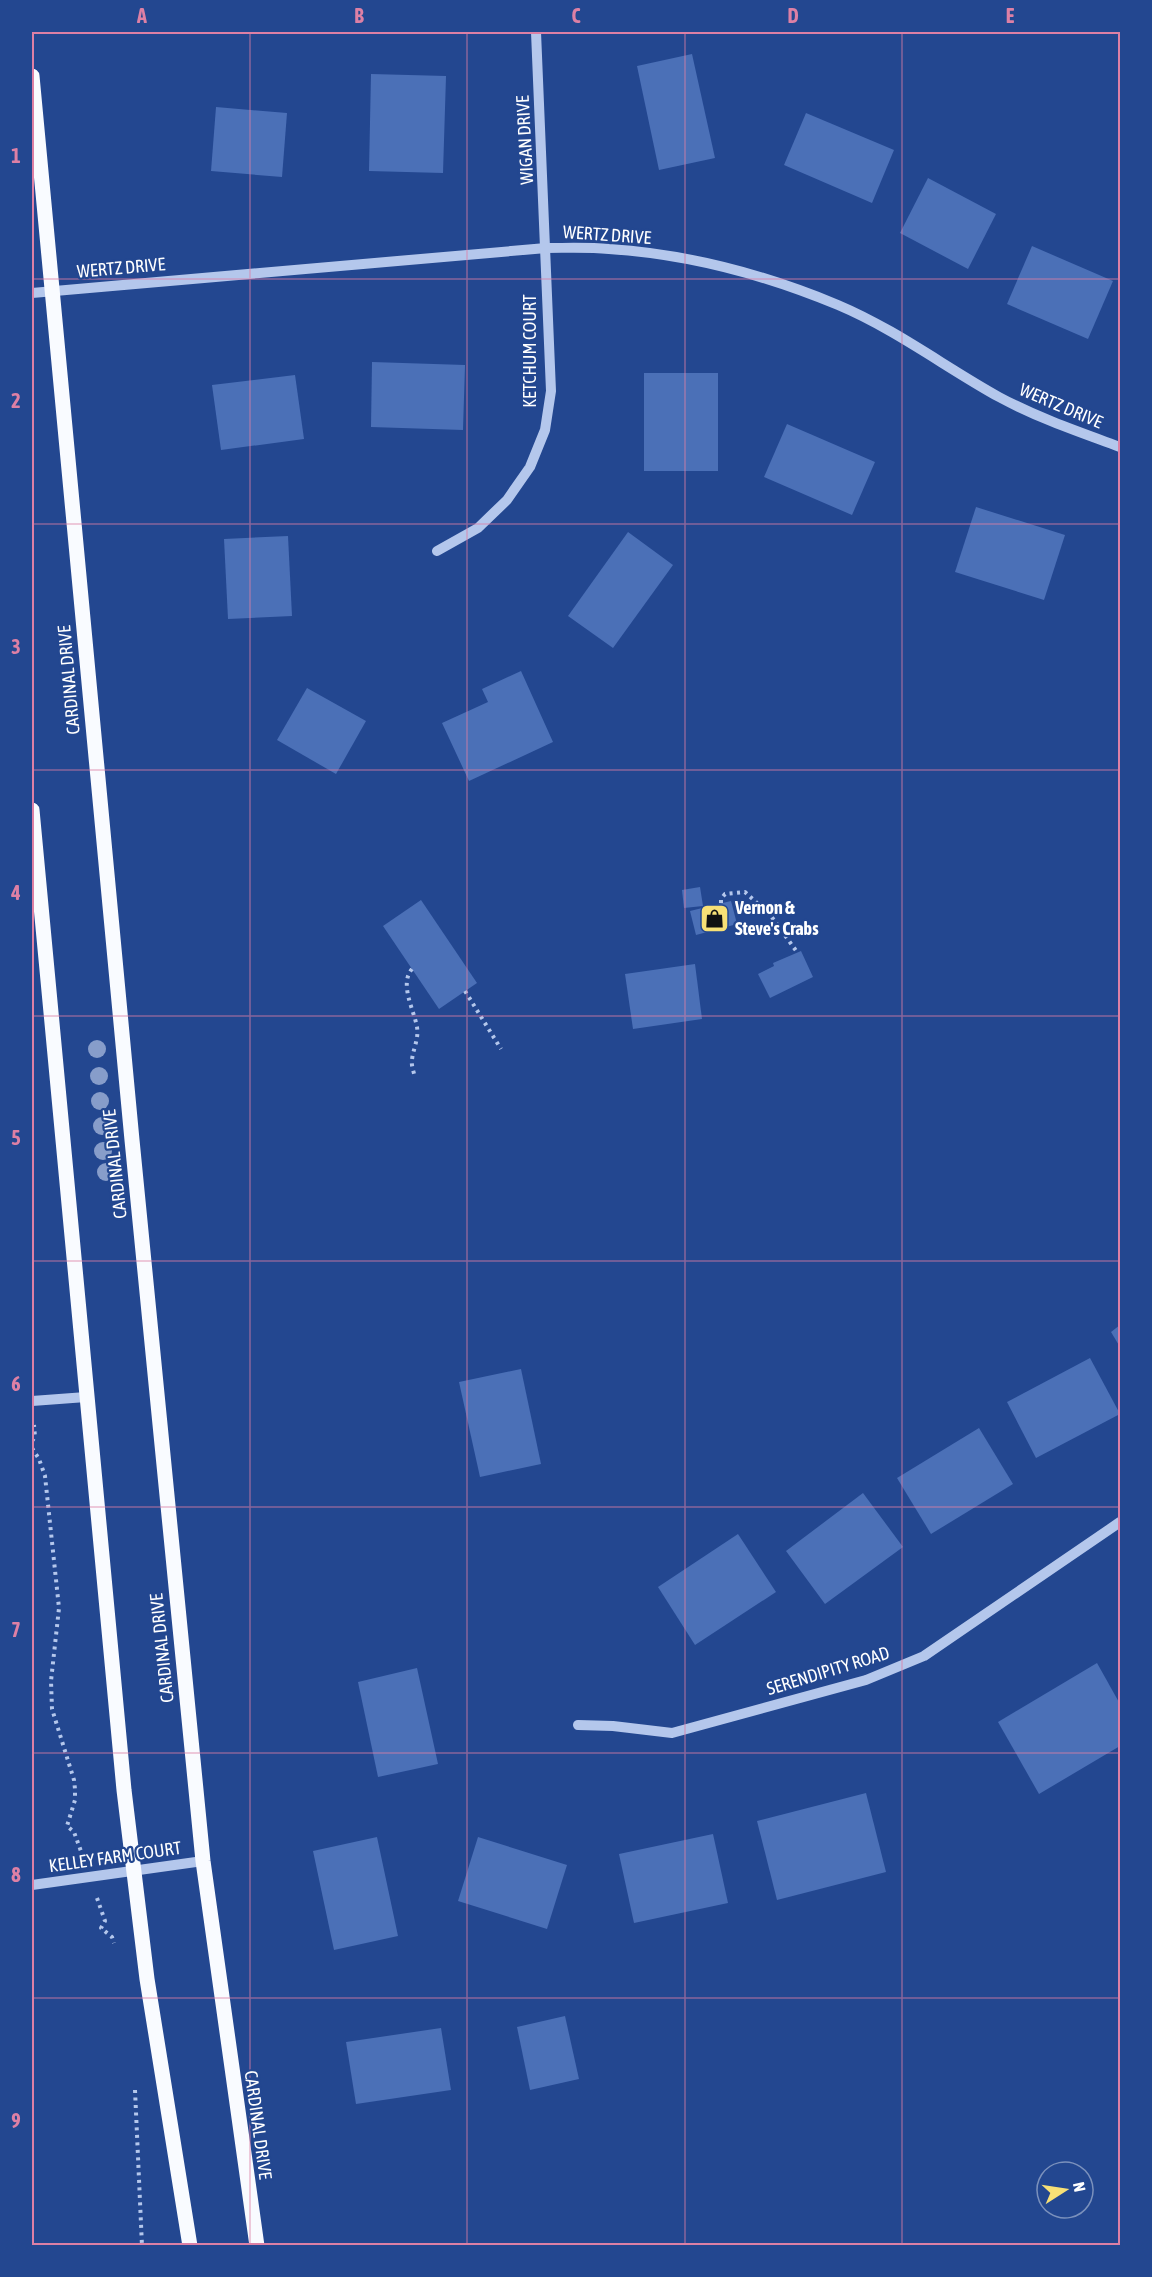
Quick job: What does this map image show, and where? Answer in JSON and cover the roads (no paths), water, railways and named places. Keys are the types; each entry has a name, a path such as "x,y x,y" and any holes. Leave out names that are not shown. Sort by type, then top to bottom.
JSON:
{"main road":[{"name":"CARDINAL DRIVE","path":"32,76 203,1861 257,2246"},
{"path":"32,810 86,1397 133,1872 147,1979 190,2246"}],"street":[{"name":"WIGAN DRIVE","path":"536,32 546,248"},
{"name":"WERTZ DRIVE","path":"32,293 546,248 610,249 687,259 764,278 838,305 908,341 999,397 1052,423 1120,447"},
{"name":"KETCHUM COURT","path":"437,551 478,528 507,500 530,467 545,430 551,391 546,248"},
{"path":"32,1401 86,1397"},
{"name":"SERENDIPITY ROAD","path":"578,1725 614,1726 672,1733 866,1680 924,1656 1120,1522"},
{"name":"KELLEY FARM COURT","path":"32,1885 203,1861"}],"place":[{"name":"Vernon & Steve's Crabs","path":"714,918"}]}
